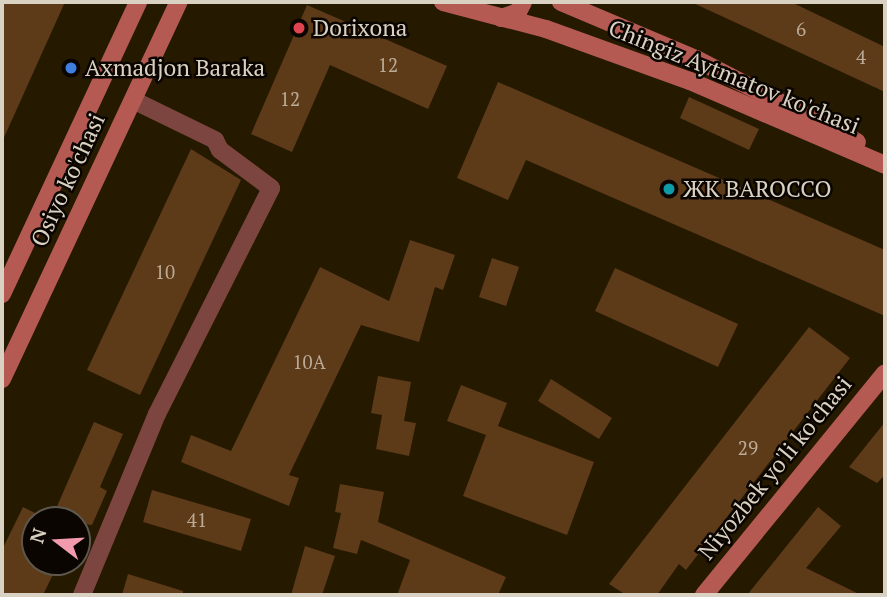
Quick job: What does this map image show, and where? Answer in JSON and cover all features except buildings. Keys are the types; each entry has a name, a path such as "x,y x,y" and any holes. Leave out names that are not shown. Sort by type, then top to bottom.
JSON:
{"street":[{"name":"Osiyo ko'chasi","path":"2,294 138,2"},
{"name":"Osiyo ko'chasi","path":"2,379 179,2"},
{"name":"Chingiz Aytmatov ko'chasi","path":"443,2 501,18 690,81 885,165"},
{"path":"501,18 518,12 523,2"},
{"name":"Chingiz Aytmatov ko'chasi","path":"561,2 696,58 885,157"},
{"path":"82,595 157,414 271,188 220,150 215,140 133,100"},
{"name":"Niyozbek yo'li ko'chasi","path":"704,595 884,375"}],"place":[{"name":"Dorixona","path":"299,28"},
{"name":"Axmadjon Baraka","path":"71,68"},
{"name":"ЖК BAROCCO","path":"669,189"}]}
